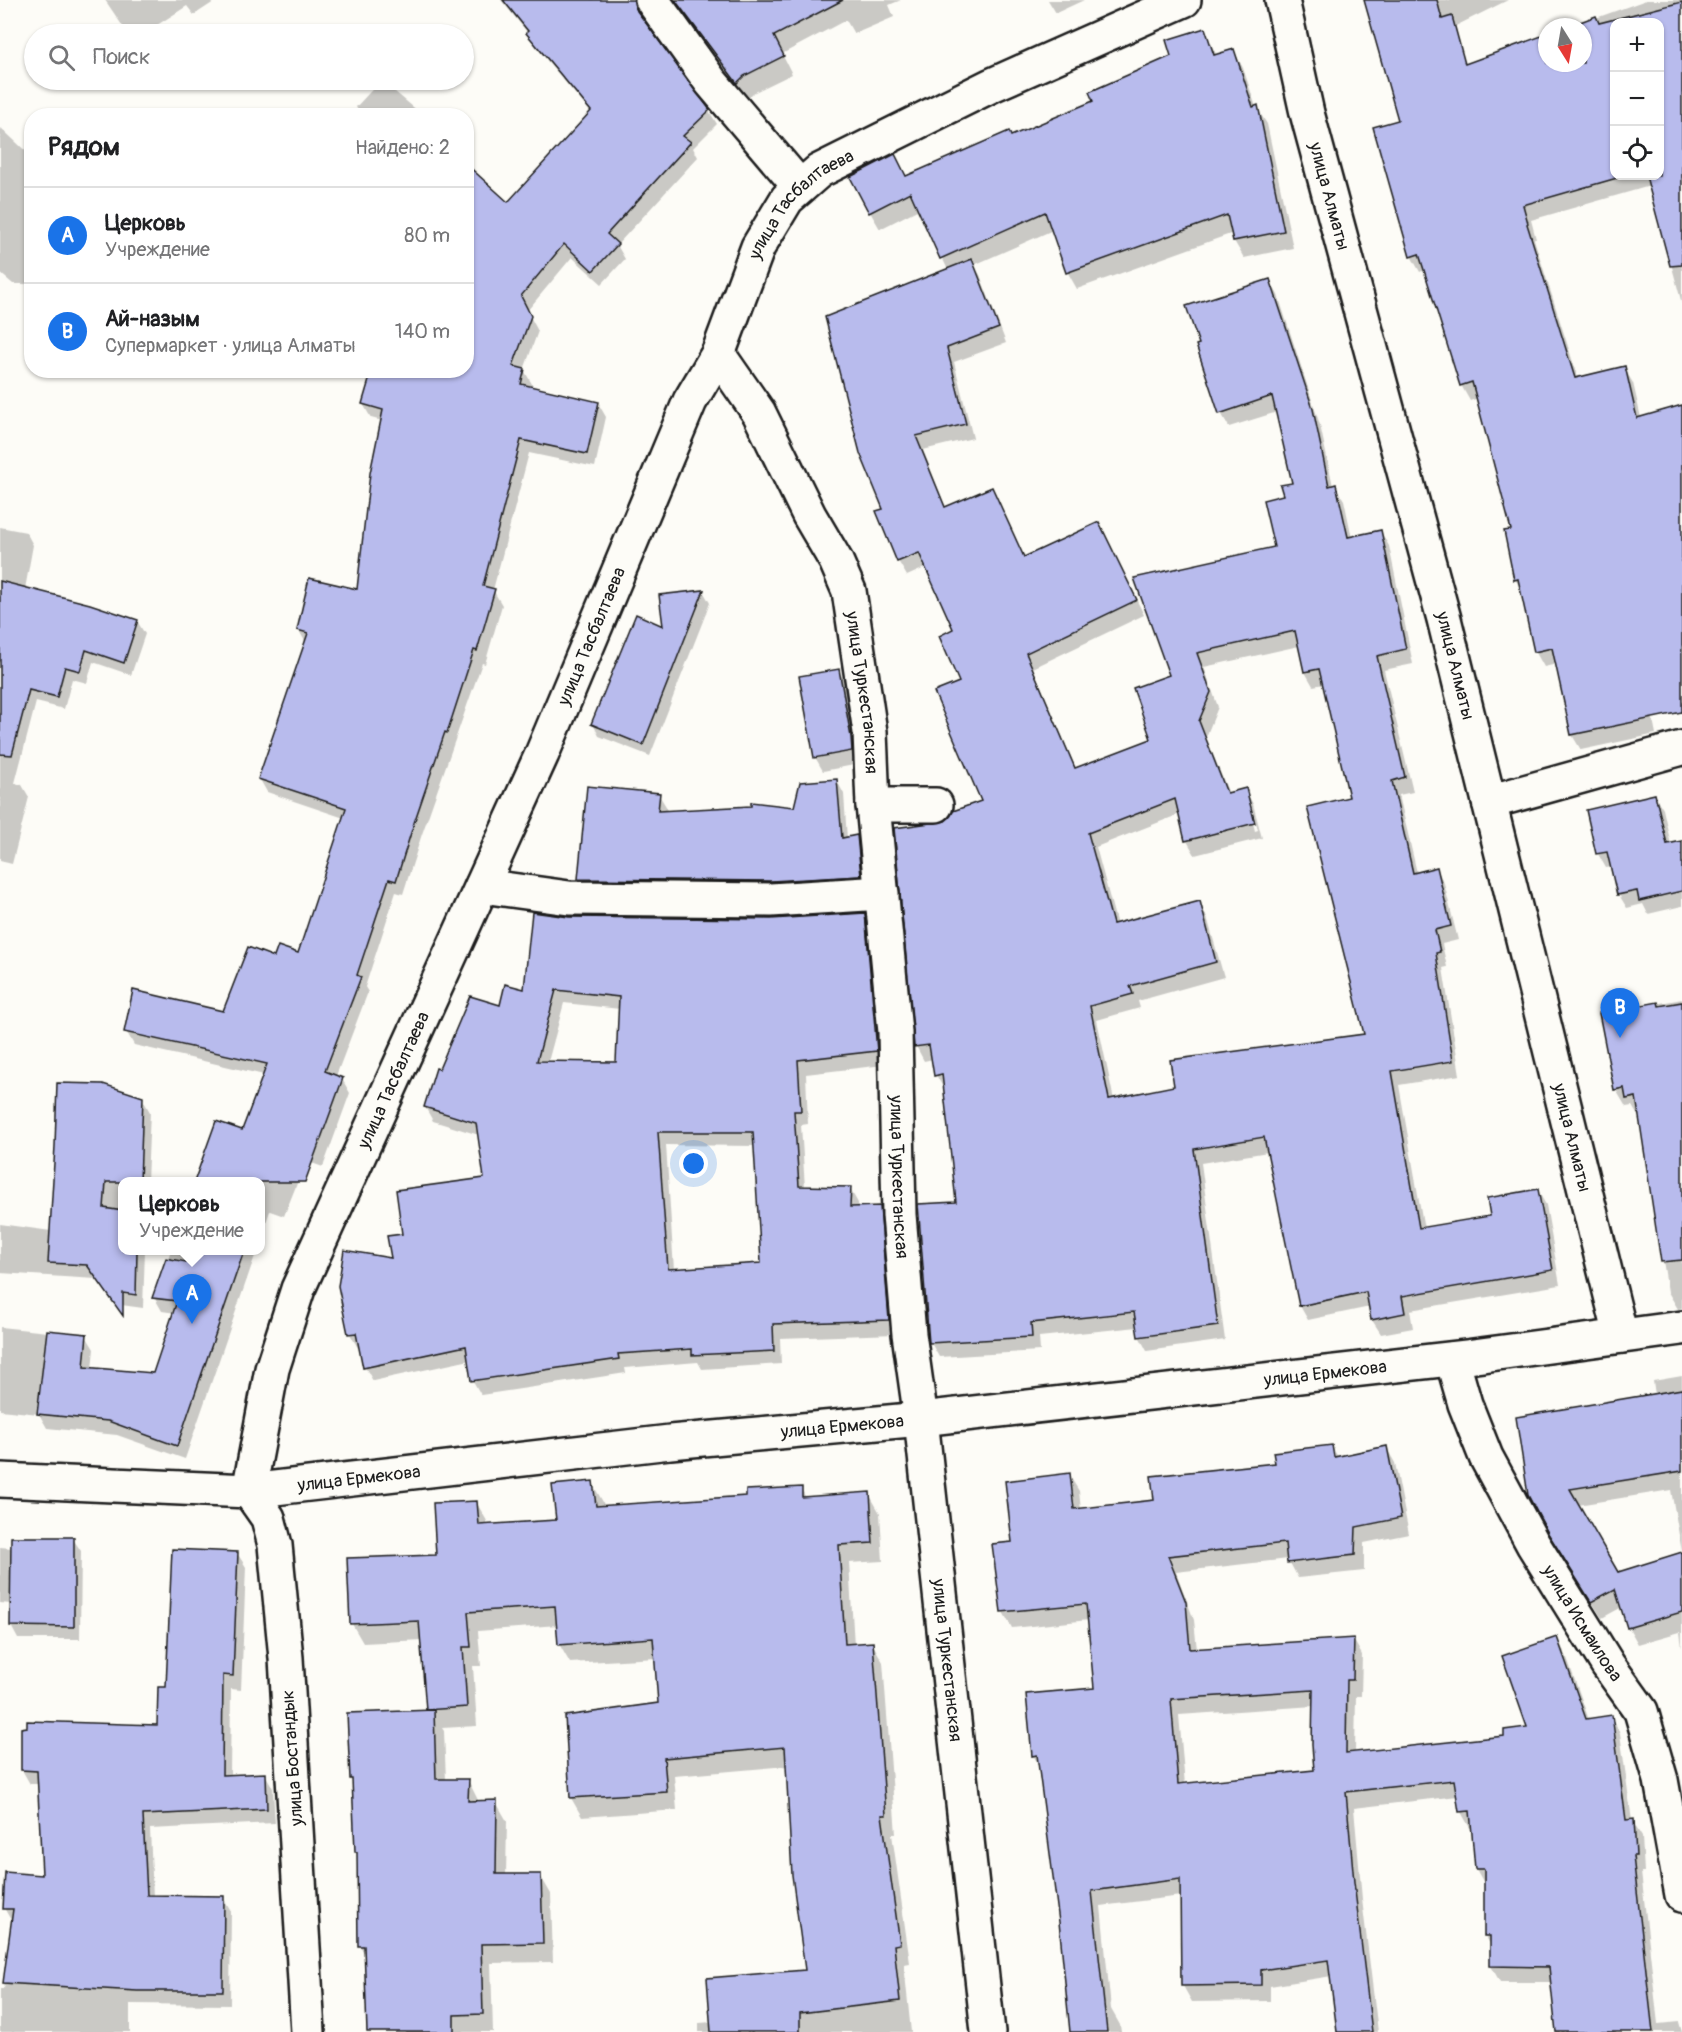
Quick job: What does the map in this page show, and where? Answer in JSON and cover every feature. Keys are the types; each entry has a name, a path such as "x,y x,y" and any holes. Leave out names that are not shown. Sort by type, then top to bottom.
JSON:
{"street":[{"path":"652,0 711,82 800,187"},
{"name":"улица Тасбалтаева","path":"249,1491 272,1369 298,1289 542,754 690,401 718,354 758,248 787,199 819,171 992,85 1184,0"},
{"name":"улица Алматы","path":"1282,0 1307,113 1441,608 1621,1336"},
{"name":"улица Туркестанская","path":"718,354 759,413 809,515 836,561 849,591 870,732 873,805 895,1032 899,1215 909,1334 921,1419 988,2032"},
{"path":"1489,802 1682,748"},
{"path":"873,805 936,805"},
{"path":"482,886 569,898 771,900 882,893"},
{"name":"улица Ермекова","path":"0,1480 249,1491 670,1442 921,1419 1452,1359 1682,1328"},
{"name":"улица Исмаилова","path":"1452,1359 1465,1404 1486,1458 1533,1544 1608,1665 1641,1711 1661,1780 1682,1896"},
{"name":"улица Бостандык","path":"249,1491 268,1518 275,1545 286,1658 308,2032"}],"building":[{"path":"503,0 634,0 637,11 710,110 683,136 691,142 607,234 618,244 593,271 564,244 521,296 531,316 513,366 525,369 521,384 599,402 587,454 521,440 483,586 495,589 477,651 474,650 447,733 445,732 396,881 389,879 357,975 361,977 325,1071 343,1078 305,1182 265,1182 265,1177 196,1177 216,1121 242,1130 267,1064 124,1032 133,990 223,1011 248,947 274,957 278,946 298,953 346,808 258,779 308,633 297,630 309,578 357,589 370,473 383,410 362,404 370,378 474,378 474,171 508,202 591,111 526,33 528,31"},
{"path":"675,0 843,0 774,36 784,56 744,76 737,83"},
{"path":"1364,0 1437,0 1442,19 1452,16 1465,64 1538,37 1538,72 1592,72 1591,18 1596,16 1599,23 1610,20 1610,180 1523,205 1575,378 1625,366 1637,418 1682,405 1682,712 1571,735 1552,648 1534,652 1518,579 1514,580 1504,531 1511,530 1472,382 1460,386 1419,254 1410,257 1373,127 1398,120"},
{"path":"1682,2 1682,265 1670,266 1647,180 1664,180 1664,18 1619,18"},
{"path":"1205,28 1214,55 1234,49 1253,107 1258,105 1284,231 1233,241 1227,215 1066,273 1045,212 940,259 910,192 869,213 850,177 895,154 906,176 1009,131 1011,136 1093,101 1089,92 1171,56 1166,40"},
{"path":"972,259 999,328 947,348 966,424 916,436 945,507 992,487 1024,557 1099,522 1137,600 1026,653 1075,768 1151,739 1133,688 1169,675 1134,578 1274,547 1263,500 1283,495 1280,485 1292,483 1272,396 1219,414 1196,345 1199,344 1186,306 1270,279 1313,409 1329,486 1336,484 1348,537 1381,530 1406,649 1377,656 1405,777 1392,781 1413,873 1437,867 1451,926 1435,930 1440,952 1436,953 1453,1061 1392,1071 1419,1228 1490,1216 1487,1198 1538,1189 1553,1270 1402,1296 1405,1313 1371,1320 1366,1292 1299,1306 1264,1137 1194,1149 1218,1326 1138,1337 1134,1312 1031,1323 1032,1337 929,1343 918,1204 956,1202 942,1074 934,1076 929,1045 914,1047 894,828 945,821 953,811 981,801 934,692 959,682 939,636 953,629 919,553 897,562 876,511 883,509 860,453 825,317","holes":["1295,631 1304,672 1319,669 1349,797 1307,807 1364,1034 1170,1060 1174,1086 1109,1099 1090,1006 1133,994 1130,986 1216,962 1200,901 1113,924 1088,833 1175,799 1185,841 1255,823 1246,788 1227,793 1199,721 1211,692 1197,653"]},
{"path":"0,581 90,604 138,620 124,663 86,650 80,671 65,667 57,697 29,690 12,755 0,754"},
{"path":"704,590 643,745 591,724 636,614 663,626 659,595"},
{"path":"839,669 852,751 814,758 799,676"},
{"path":"837,779 842,838 857,835 861,876 771,881 578,879 587,786 660,793 658,811 751,806 751,802 794,807 800,782"},
{"path":"1655,794 1667,844 1682,841 1682,891 1639,901 1637,891 1617,895 1607,852 1596,854 1586,810"},
{"path":"532,912 569,917 771,919 865,913 877,1051 798,1060 801,1111 794,1111 799,1186 851,1187 850,1207 880,1206 889,1320 773,1324 774,1351 692,1355 692,1349 618,1354 619,1359 471,1381 466,1346 363,1368 356,1333 348,1334 338,1286 344,1250 391,1258 387,1236 402,1234 396,1190 484,1178 476,1123 424,1107 436,1068 439,1069 470,996 500,1005 505,984 524,989","holes":["556,990 619,997 616,1062 537,1061","658,1132 753,1132 761,1263 668,1269"]},
{"path":"1658,1002 1659,1006 1682,1002 1682,1260 1661,1262 1636,1097 1626,1099 1624,1088 1614,1090 1599,1013"},
{"path":"57,1083 103,1084 143,1097 140,1177 118,1177 118,1182 106,1182 104,1208 118,1210 118,1255 137,1255 136,1295 123,1293 123,1316 87,1265 48,1263"},
{"path":"194,1255 243,1255 177,1446 108,1421 37,1414 47,1330 87,1334 84,1367 153,1373 177,1301 152,1298 166,1258 191,1263"},
{"path":"1682,1389 1682,1471 1570,1489 1618,1572 1682,1552 1682,1612 1627,1628 1615,1589 1591,1602 1549,1535 1528,1495 1516,1417"},
{"path":"1332,1445 1334,1457 1387,1446 1401,1518 1356,1527 1355,1555 1287,1563 1285,1543 1168,1556 1186,1602 1190,1649 1354,1638 1353,1680 1347,1680 1346,1753 1504,1736 1504,1730 1527,1727 1502,1656 1557,1637 1586,1719 1612,1715 1626,1820 1634,1819 1636,1856 1633,1856 1653,2032 1556,2032 1549,1967 1490,1966 1490,1936 1484,1936 1484,1869 1475,1869 1470,1811 1459,1812 1454,1780 1346,1792 1372,2032 1337,2032 1328,1960 1261,1970 1261,1985 1181,1986 1180,1879 1092,1891 1107,2032 1070,2032 1059,1922 1037,1755 1032,1756 1026,1694 1094,1688 1086,1604 1001,1612 992,1544 1012,1542 1005,1481 1070,1473 1074,1509 1154,1500 1151,1476 1275,1463 1273,1452","holes":["1313,1690 1314,1770 1178,1784 1171,1699"]},
{"path":"593,1481 596,1506 746,1496 746,1490 802,1487 802,1497 870,1492 873,1543 839,1545 845,1644 873,1642 886,1815 882,1815 900,1944 894,1945 900,2001 800,2013 800,2032 711,2032 707,1978 805,1970 792,1875 785,1747 664,1758 667,1792 570,1798 565,1716 658,1703 653,1638 558,1645 555,1606 468,1612 471,1647 463,1647 467,1707 426,1710 419,1621 350,1624 347,1558 436,1555 433,1503 477,1501 479,1525 556,1520 552,1485"},
{"path":"11,1537 74,1537 74,1627 10,1626"},
{"path":"172,1549 238,1552 233,1676 223,1675 222,1775 266,1773 267,1809 143,1815 147,1895 224,1896 223,1991 137,1991 3,1983 13,1909 3,1909 5,1872 42,1875 37,1771 21,1770 21,1728 27,1727 27,1721 157,1725 158,1687 166,1687"},
{"path":"434,1710 436,1779 469,1779 468,1801 497,1800 496,1874 541,1874 543,1943 481,1944 483,2014 454,2015 454,2032 367,2032 364,1946 358,1946 357,1852 355,1852 347,1713"}],"place":[{"name":"Ай-назым","path":"1620,1038"},
{"name":"Церковь","path":"192,1324"}]}
